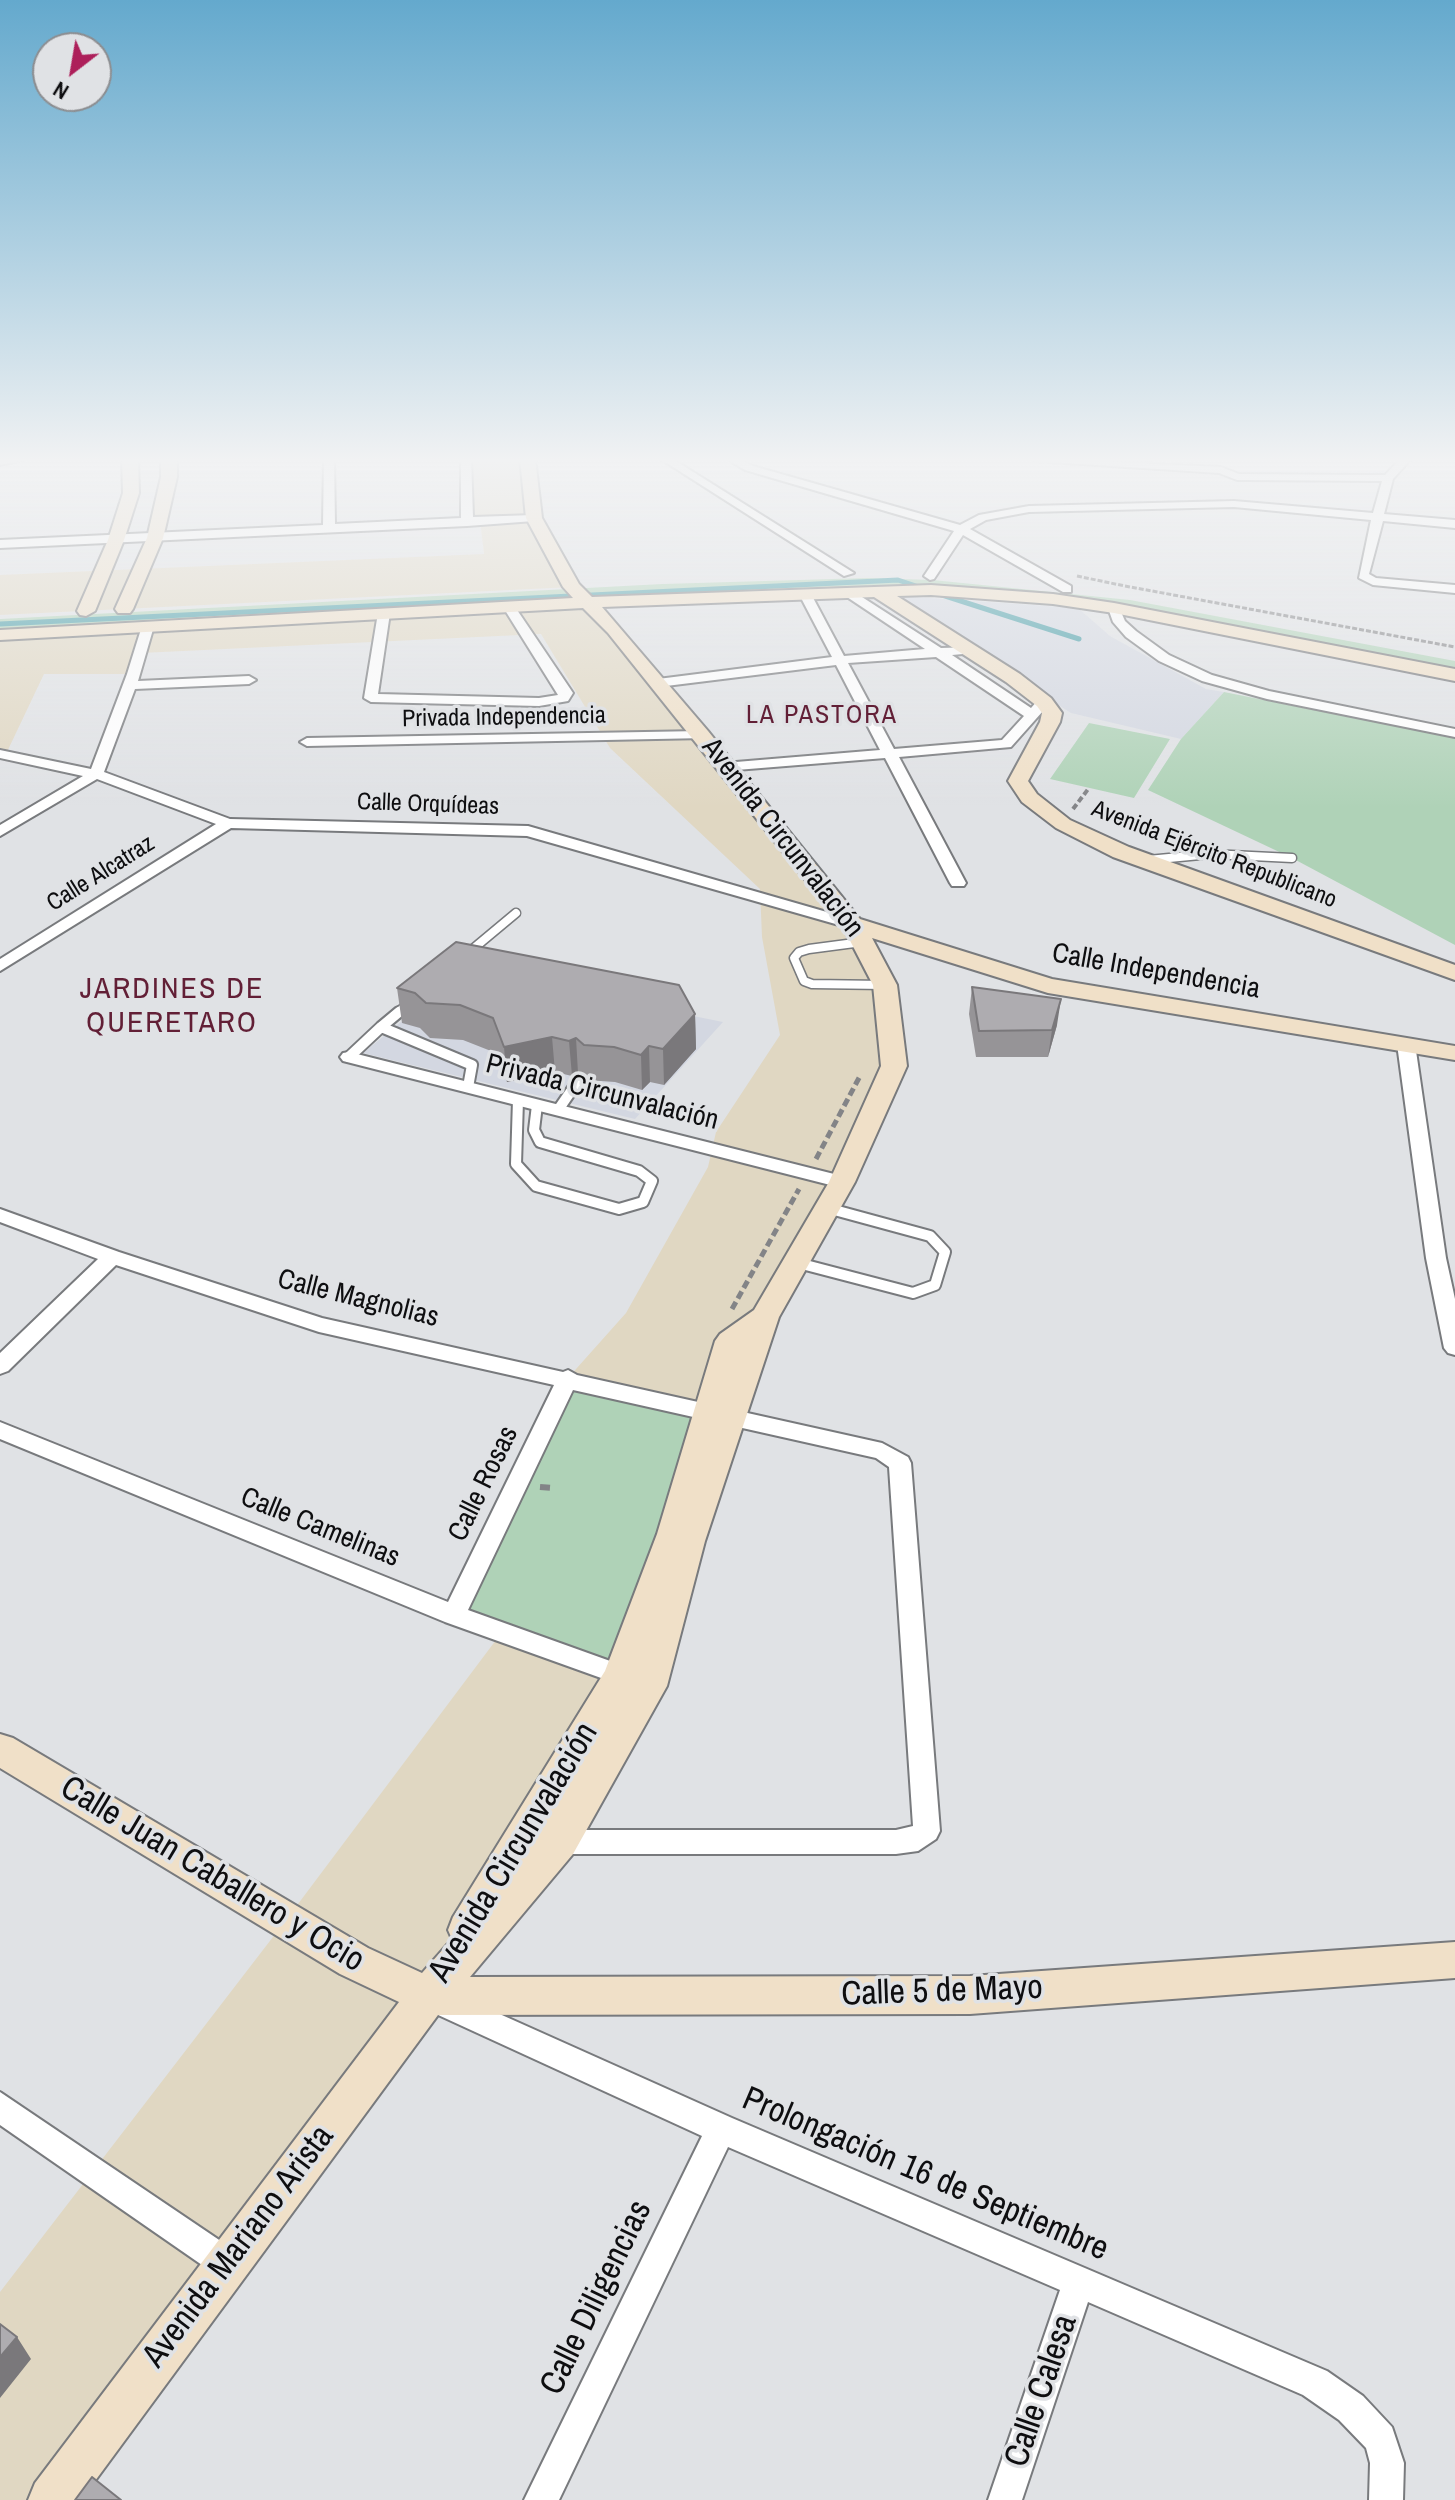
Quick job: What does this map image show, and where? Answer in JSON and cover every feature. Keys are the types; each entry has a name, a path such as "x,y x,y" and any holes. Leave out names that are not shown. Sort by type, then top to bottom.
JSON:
{"street":[{"path":"98,575 79,611 155,607"},
{"path":"124,609 139,575"},
{"path":"565,575 572,587"},
{"path":"818,575 876,591 996,595 1114,608 1455,675"},
{"path":"836,575 938,652 1038,709"},
{"path":"1042,575 1067,589"},
{"path":"1363,575 1365,579 1455,589"},
{"path":"0,635 509,607 597,596 805,594 848,583 930,576 1120,596 1455,659"},
{"path":"217,604 572,587 597,596"},
{"path":"876,591 969,650 1038,709"},
{"path":"805,594 958,883"},
{"name":"Avenida Circunvalación","path":"428,1996 560,1842 635,1681 689,1541 721,1413 764,1317 798,1263 842,1182 894,1066 885,985 858,933 658,683 597,596"},
{"path":"384,613 371,698 539,702 563,698 566,693 509,607"},
{"path":"1114,608 1119,622 1135,638 1164,658 1207,678 1267,695 1455,733"},
{"path":"0,831 96,774 130,685 148,626"},
{"path":"658,683 842,660 969,650"},
{"path":"130,685 249,680"},
{"path":"724,767 1006,744 1038,709"},
{"name":"Avenida Ejército Republicano","path":"1038,709 1052,713 1050,722 1019,776 1019,787 1063,824 1105,845 1455,973"},
{"name":"Privada Independencia","path":"307,742 701,735"},
{"name":"Calle Orquídeas","path":"0,754 96,774 228,823 528,831 751,896 858,933"},
{"name":"Calle Alcatraz","path":"0,966 228,823"},
{"name":"Calle Independencia","path":"858,933 1048,986 1455,1053"},
{"path":"1406,1044 1436,1258 1455,1348"},
{"name":"Privada Circunvalación","path":"349,1057 842,1182"},
{"name":"Calle Magnolias","path":"0,1215 112,1257 319,1325 568,1378 882,1451 900,1463 927,1831 918,1839 896,1842 560,1842"},
{"path":"0,1366 112,1257"},
{"name":"Calle Rosas","path":"454,1615 568,1378"},
{"name":"Calle Camelinas","path":"0,1430 454,1615 635,1681"},
{"name":"Avenida Circunvalación","path":"428,1996 635,1681"},
{"name":"Calle Juan Caballero y Ocio","path":"0,1749 354,1961 428,1996"},
{"name":"Calle 5 de Mayo","path":"428,1996 970,1995 1455,1960"},
{"name":"Prolongación 16 de Septiembre","path":"428,1996 721,2129 1315,2383 1351,2408 1380,2439 1387,2463 1386,2500"},
{"name":"Avenida Mariano Arista","path":"52,2500 428,1996"},
{"path":"0,2107 226,2263"},
{"name":"Calle Diligencias","path":"541,2500 721,2129"},
{"name":"Calle Calesa","path":"1005,2500 1079,2282"}],"lane":[{"path":"1146,860 1211,854 1292,858"},
{"path":"454,965 516,913"},
{"path":"858,933 799,952 794,958 804,981 812,984 885,985"},
{"path":"349,1057 418,996"},
{"path":"381,1027 472,1065 468,1087"},
{"path":"558,1110 578,1081"},
{"path":"528,1102 540,1142 639,1171 652,1181 643,1202 619,1209 536,1186 516,1164 515,1134 528,1102"},
{"path":"798,1263 913,1293 935,1285 945,1252 930,1236 827,1208"}],"path":[{"path":"1125,586 1455,647"},
{"path":"1076,808 1089,788"},
{"path":"729,1315 864,1069"},
{"path":"535,1487 553,1488"}],"shaded area":[{"path":"0,575 565,575 572,587 0,615"},
{"path":"886,595 1078,608 1110,636 1206,689 1224,692 1181,739 1071,713"},
{"path":"588,602 870,952 894,1066 711,1411 568,1378 626,1313 708,1167 716,1132 780,1035 762,937 760,889 610,748 541,634 141,653 134,674 44,674 6,754 0,754 0,635"},
{"path":"465,970 723,1022 635,1119 363,1053"},
{"path":"502,1632 620,1676 428,1996 52,2500 0,2500 0,2292 286,1920"}],"green space":[{"path":"867,578 933,580 1130,600 1455,661 1455,673 1232,629 937,587 885,585 0,631 0,619 662,584"},
{"path":"1224,692 1455,738 1455,945 1292,858 1148,790 1181,739"},
{"path":"1089,723 1170,739 1134,798 1050,779"},
{"path":"568,1378 711,1411 620,1676 454,1615"}],"building":[{"path":"456,942 679,985 695,1014 663,1049 649,1046 641,1055 614,1047 584,1045 576,1038 569,1041 552,1037 504,1047 493,1018 460,1005 426,1003 415,993 397,988"},
{"path":"972,987 1061,999 1052,1030 979,1031"},
{"path":"0,2324 17,2337 0,2357"},
{"path":"92,2477 121,2500 75,2500"}],"waterway":[{"path":"0,624 898,580 922,588"},
{"path":"939,594 1079,639"}],"district":[{"name":"LA PASTORA","path":"822,716"},
{"name":"JARDINES DE QUERETARO","path":"172,1007"}]}
